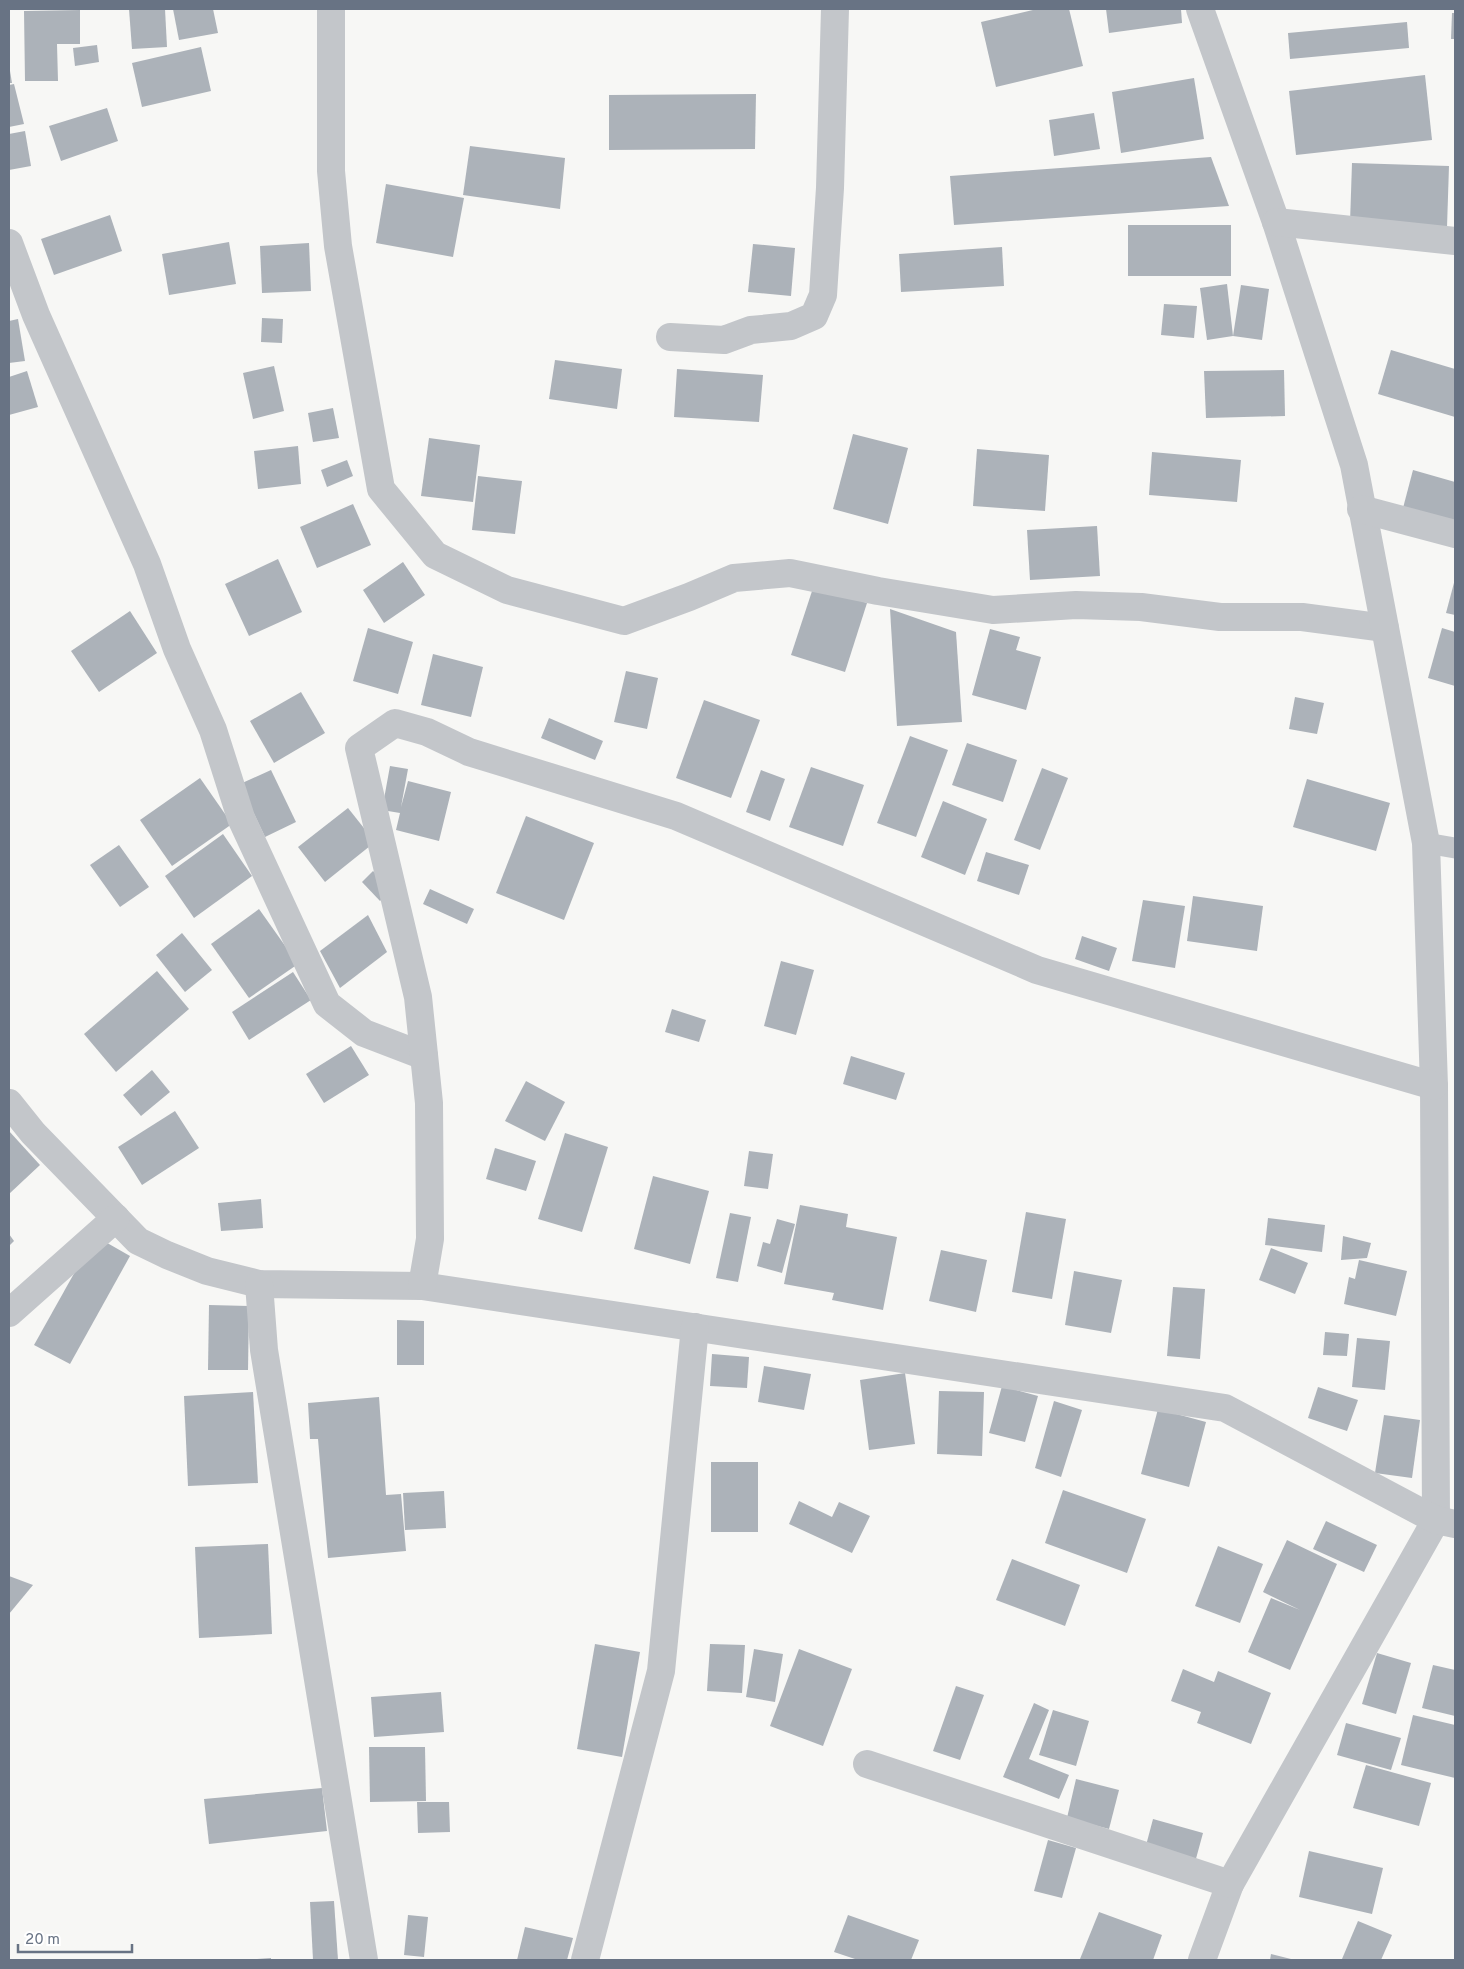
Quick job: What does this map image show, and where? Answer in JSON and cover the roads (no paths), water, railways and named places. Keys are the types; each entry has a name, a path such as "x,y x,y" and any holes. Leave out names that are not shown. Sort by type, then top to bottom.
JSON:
{"street":[{"path":"331,9 330,171 338,246 381,489 435,554 507,590 624,621 734,578 790,573 878,591 993,610 1076,605 1141,606 1220,617 1302,617 1385,628"},
{"path":"670,337 724,340 751,330 791,326 814,316 823,295 825,266 830,188 835,9"},
{"path":"1200,9 1276,222 1354,466 1426,843 1434,1086 1445,1237 1446,1522 1230,1884 1202,1960"},
{"path":"1276,222 1455,241"},
{"path":"9,242 36,315 147,564 177,649 213,730 240,818 327,1004 364,1033 424,1056"},
{"path":"1362,509 1455,534"},
{"path":"422,1286 430,1238 428,1103 418,997 359,748 395,723 427,732 469,752 676,816 1037,970 1434,1086"},
{"path":"9,1103 33,1133 138,1241 207,1271 258,1284 422,1286 1225,1408 1446,1522"},
{"path":"9,1313 116,1218"},
{"path":"258,1284 264,1350 364,1960"},
{"path":"585,1960 661,1671 695,1327"},
{"path":"867,1764 1230,1884"}],"lane":[{"path":"1426,843 1455,848"}]}
